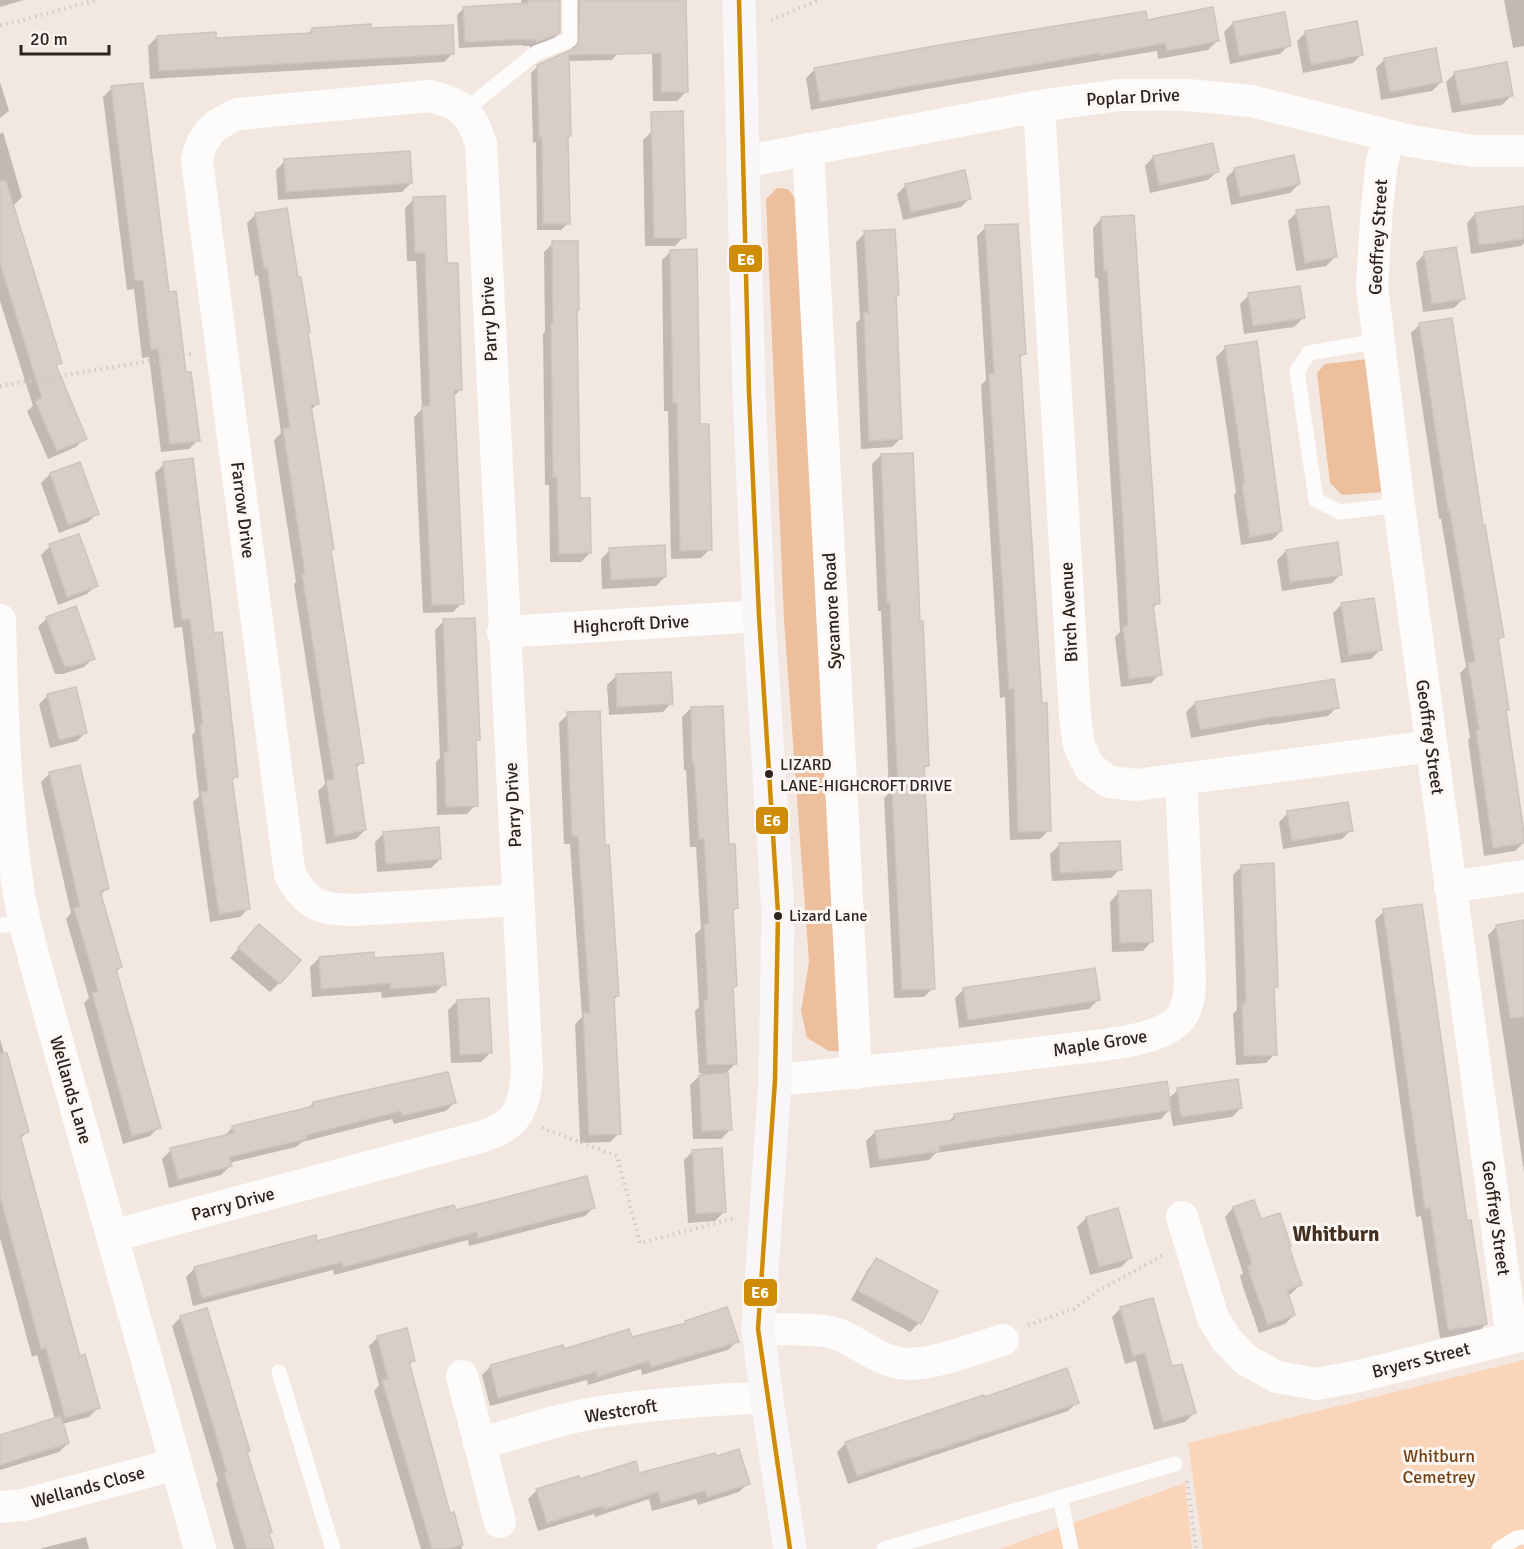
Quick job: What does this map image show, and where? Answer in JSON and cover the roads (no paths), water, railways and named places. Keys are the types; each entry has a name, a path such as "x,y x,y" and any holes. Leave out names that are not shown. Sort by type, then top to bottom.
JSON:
{"street":[{"path":"739,0 749,392 759,616 778,913 775,1080 758,1329 790,1549"},
{"name":"Poplar Drive","path":"742,162 1039,106 1119,95 1188,95 1251,101 1411,141 1474,151 1524,151"},
{"name":"Farrow Drive","path":"465,110 430,96 238,114 221,121 210,131 200,144 197,160 290,875 299,890 311,902 328,909 518,900"},
{"name":"Birch Avenue","path":"1039,106 1074,704 1079,746 1090,768 1109,782 1136,785 1431,746"},
{"name":"Parry Drive","path":"112,1236 484,1136 507,1125 519,1108 526,1091 527,1072 480,144 475,124 465,110"},
{"name":"Geoffrey Street","path":"1389,136 1382,162 1372,286 1398,505 1450,887 1518,1336"},
{"name":"Sycamore Road","path":"808,149 856,1072"},
{"name":"Highcroft Drive","path":"504,632 759,616"},
{"name":"Wellands Lane","path":"0,620 3,736 9,814 20,897 13,925 36,966 200,1549"},
{"name":"Maple Grove","path":"775,1080 964,1062 1119,1042 1165,1031 1176,1023 1185,1010 1190,995 1181,779"},
{"path":"1450,887 1524,876"},
{"name":"Bryers Street","path":"1185,1229 1213,1318 1226,1339 1246,1360 1277,1377 1317,1384 1359,1376 1518,1336"},
{"path":"758,1329 835,1333 870,1352 908,1364 935,1360 1003,1340"},
{"path":"462,1376 500,1522"},
{"name":"Westcroft","path":"479,1444 559,1421 605,1411 767,1397"},
{"name":"Wellands Close","path":"0,1507 23,1504 176,1464"}],"lane":[{"path":"465,110 536,53 570,40 570,0"},
{"path":"1378,341 1309,353 1297,371 1316,500 1340,512 1398,505"},
{"path":"279,1372 333,1549"},
{"path":"884,1549 1175,1464"},
{"path":"1060,1497 1071,1549"},
{"path":"1499,1549 1517,1538 1524,1537"}],"place":[{"name":"LIZARD LANE-HIGHCROFT DRIVE","path":"769,774"},
{"name":"Lizard Lane","path":"778,916"}],"district":[{"name":"Whitburn","path":"1336,1234"}],"park label":[{"name":"Whitburn Cemetrey","path":"1439,1466"}]}
